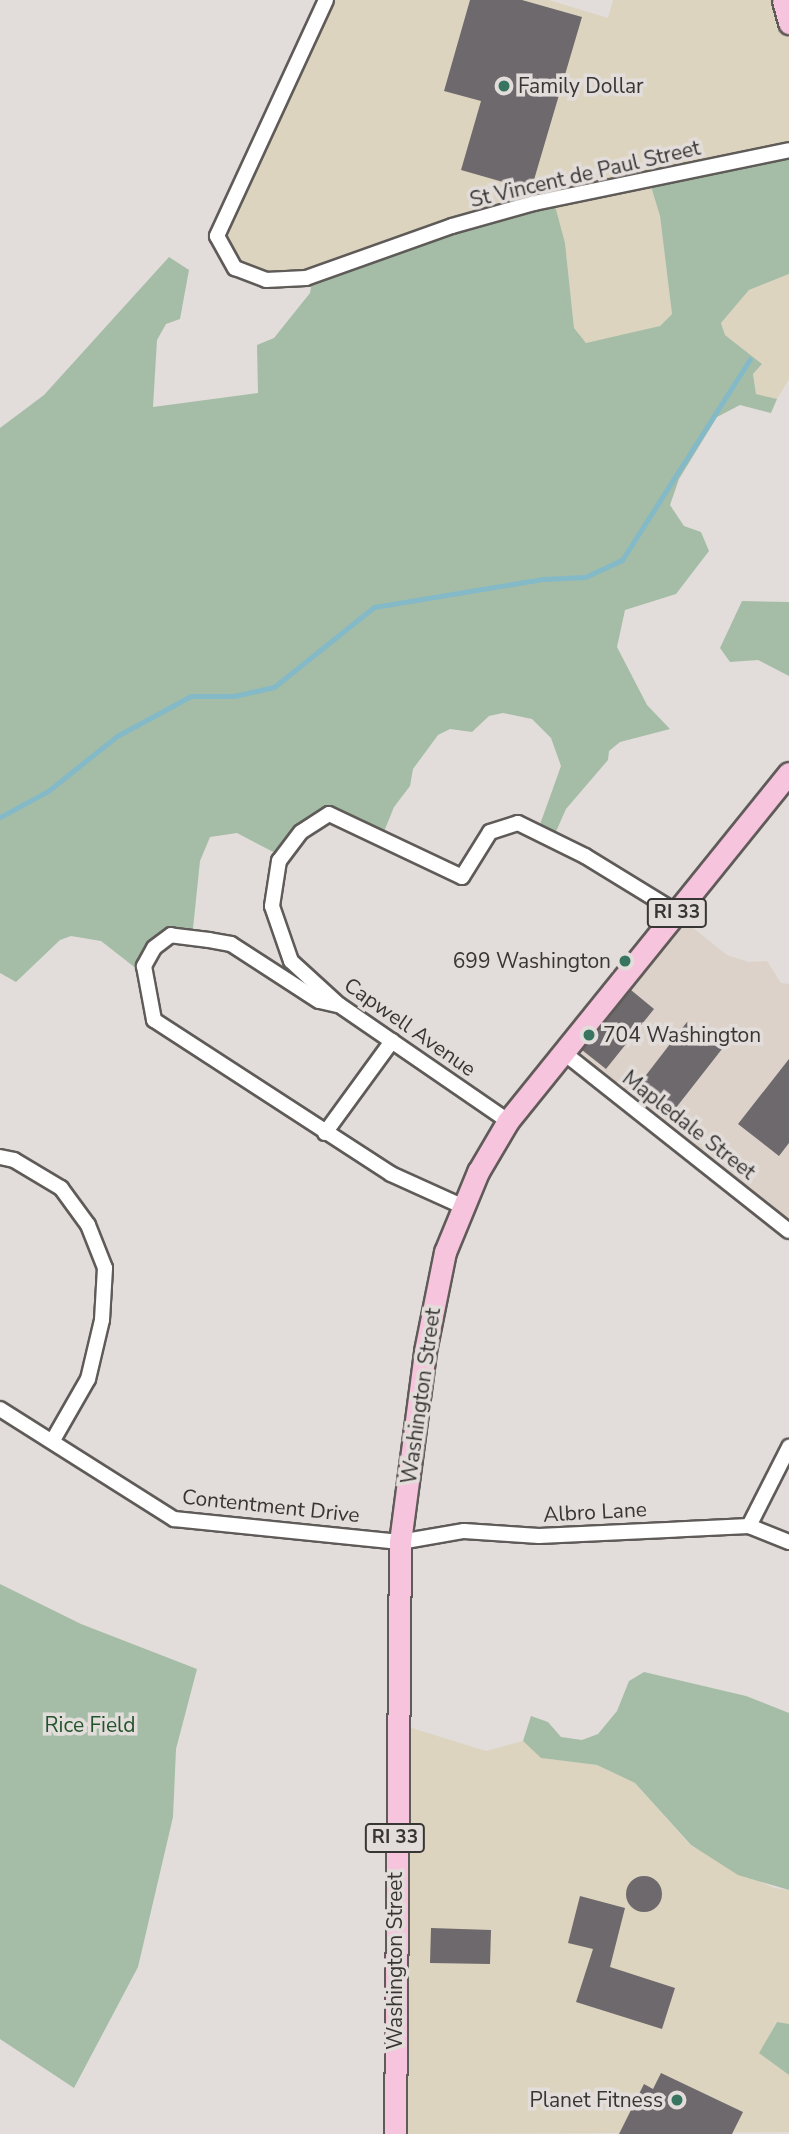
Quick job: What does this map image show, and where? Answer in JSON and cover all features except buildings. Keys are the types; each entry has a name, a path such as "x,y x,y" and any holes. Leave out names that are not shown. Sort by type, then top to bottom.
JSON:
{"main road":[{"path":"783,0 789,23"},
{"name":"Washington Street","path":"395,2134 400,1542 425,1351 445,1252 478,1172 508,1121 789,773"}],"street":[{"name":"St Vincent de Paul Street","path":"326,0 217,236 235,268 266,280 306,278 452,226 534,203 789,150"},
{"name":"Capwell Avenue","path":"508,1121 339,1005 291,961 272,906 279,861 301,832 330,814 462,877 490,832 518,823 585,856 678,913"},
{"path":"339,1005 319,1001 263,961 220,942 171,935 154,948 144,967 154,1020 391,1174 464,1207"},
{"path":"325,1133 392,1041"},
{"name":"Mapledale Street","path":"563,1052 789,1231"},
{"path":"0,1157 14,1160 61,1188 88,1225 104,1268 102,1320 88,1379 54,1440"},
{"name":"Contentment Drive","path":"0,1409 54,1440 174,1519 400,1542"},
{"path":"749,1526 789,1447"},
{"name":"Albro Lane","path":"400,1542 464,1531 539,1536 749,1526 789,1542"}],"shaded area":[{"path":"325,0 549,0 608,18 613,0 782,0 789,24 789,148 649,180 660,216 672,314 660,326 605,341 586,343 574,329 565,243 382,254 278,279 245,271 220,244"},
{"path":"789,274 789,379 777,399 765,399 756,394 753,374 762,364 725,335 721,323 749,290"},
{"path":"677,915 727,955 749,962 767,961 781,983 789,984 789,1230 580,1064 568,1045"},
{"path":"402,1725 486,1751 523,1741 541,1758 597,1765 635,1783 691,1846 774,1888 789,1890 789,2024 776,2022 760,2053 789,2075 789,2132 394,2134"}],"green space":[{"path":"789,148 789,274 749,290 721,323 725,335 762,364 753,374 756,394 777,399 771,413 740,405 717,417 679,479 670,505 684,526 701,532 709,551 676,594 625,610 617,647 647,705 670,729 620,742 609,751 608,760 566,809 554,836 538,830 561,766 551,738 532,719 503,713 489,716 472,732 450,729 438,735 413,769 410,786 394,807 383,834 328,814 281,856 237,833 210,837 200,861 192,938 173,940 153,960 151,980 101,941 71,936 60,940 16,982 0,973 0,428 44,395 169,257 189,270 180,319 166,324 157,340 153,407 258,393 257,345 274,338 310,293 313,276 554,202 565,243 574,328 586,343 660,326 672,314 660,216 649,180"},
{"path":"742,601 789,602 789,676 758,660 730,662 720,648"},
{"name":"Rice Field","path":"0,1584 81,1624 197,1669 176,1749 173,1817 138,1967 74,2088 0,2039"},
{"path":"644,1672 746,1696 789,1713 789,1890 738,1875 691,1845 635,1783 597,1765 541,1758 523,1741 531,1716 548,1722 561,1737 582,1740 598,1734 617,1711 629,1681"},
{"path":"777,2022 789,2024 789,2075 759,2053"}],"waterway":[{"path":"0,817 48,791 117,736 191,696 234,696 274,687 374,607 544,579 585,577 622,560 750,359"}],"place":[{"name":"Family Dollar","path":"504,86"},
{"name":"699 Washington","path":"625,961"},
{"name":"704 Washington","path":"589,1035"},
{"name":"Planet Fitness","path":"677,2100"}]}
